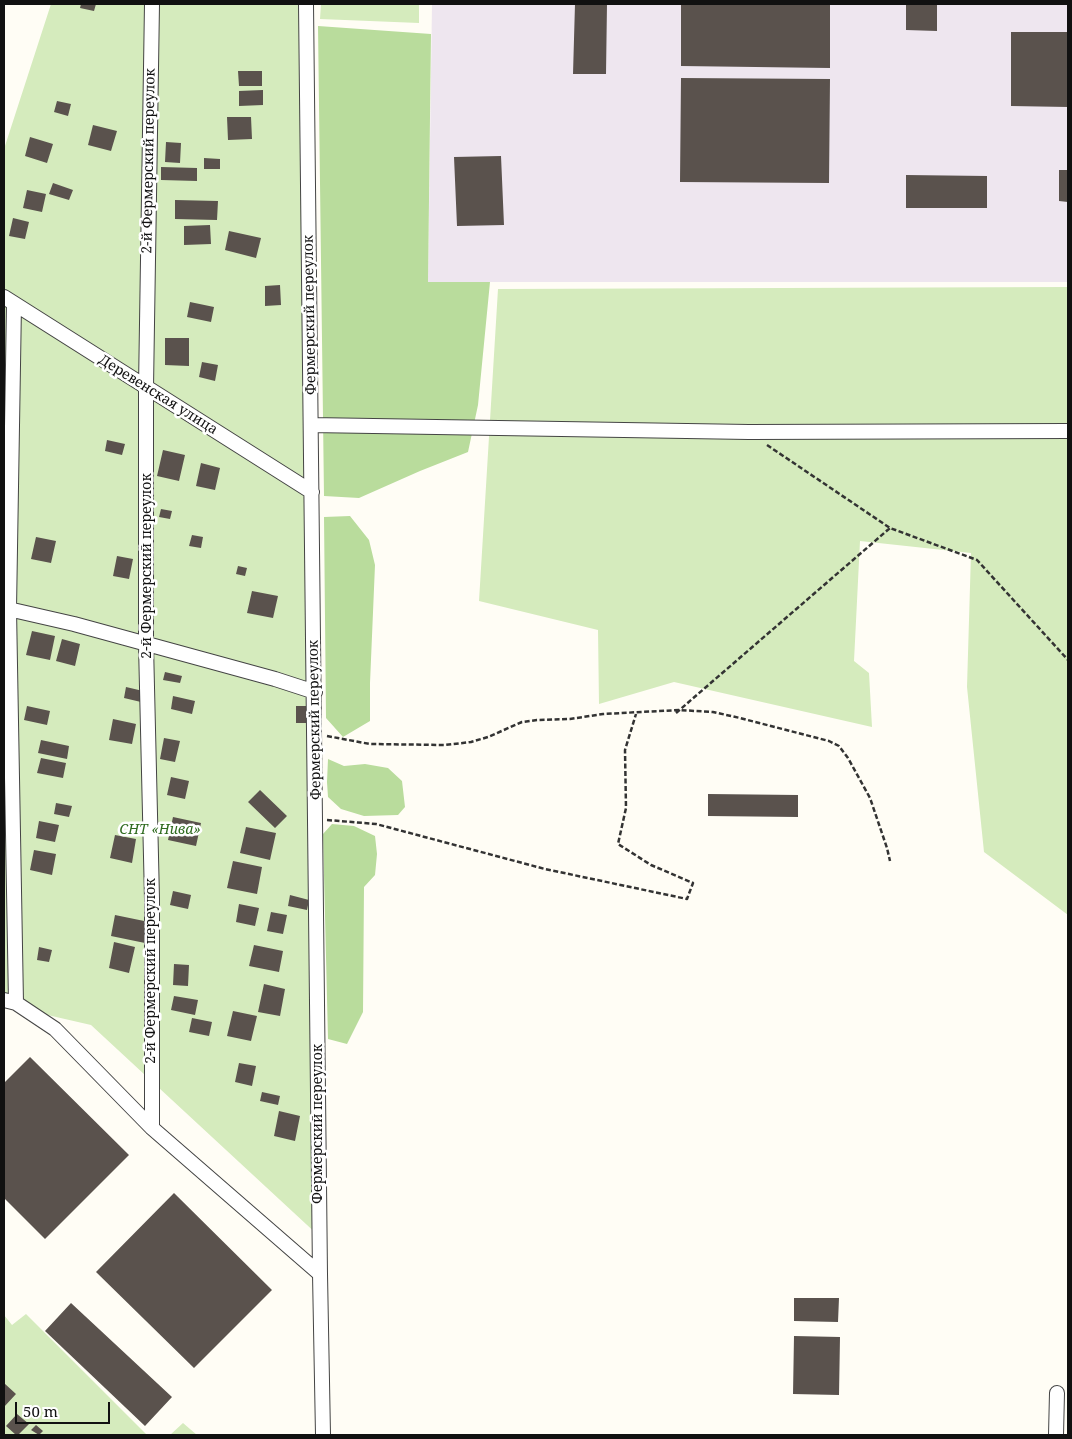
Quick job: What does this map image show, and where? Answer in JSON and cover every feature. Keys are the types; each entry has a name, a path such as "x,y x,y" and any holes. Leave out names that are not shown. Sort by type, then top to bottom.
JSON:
{"street":[{"name":"2-й Фермерский переулок","path":"152,4 146,387 146,645 152,899 152,1128"},
{"name":"Фермерский переулок","path":"306,4 320,1274 324,1435"},
{"name":"Деревенская улица","path":"9,300 312,492"},
{"path":"9,300 6,608 10,1002 55,1029 152,1128 320,1274"},
{"path":"312,426 749,432 1068,431"},
{"path":"6,608 74,624 275,679 315,692"},
{"path":"1056,1435 1057,1393"}],"path":[{"path":"749,432 890,528 977,560 1068,660"},
{"path":"678,712 890,528"},
{"path":"315,734 370,744 457,744 488,737 522,722 570,719 603,714 678,712 722,714 829,741 839,746 848,758 873,803 890,862"},
{"path":"316,819 376,824 545,868 687,899 693,883 650,865 618,844 626,808 625,750 636,714"}],"shaded area":[{"path":"432,4 1068,4 1068,282 428,282"}],"green space":[{"name":"СНТ «Нива»","path":"51,4 306,4 320,1237 91,1025 4,1005 4,149"},
{"path":"321,4 419,4 419,23 320,19"},
{"path":"318,26 431,34 428,282 490,282 478,405 468,452 359,498 324,496"},
{"path":"1068,287 1068,915 984,852 967,687 971,553 860,541 854,661 869,673 872,727 674,682 599,704 598,630 479,601 498,289"},
{"path":"350,516 369,540 375,565 370,721 343,737 326,718 324,517"},
{"path":"328,759 344,766 365,764 388,768 402,781 405,807 398,815 364,816 341,809 328,797"},
{"path":"332,824 354,826 375,836 377,854 375,875 364,887 363,1012 347,1044 328,1039 323,834"},
{"path":"26,1314 147,1435 4,1435 4,1315 12,1325"},
{"path":"183,1423 197,1435 170,1435"}],"building":[{"path":"81,4 96,4 94,11 80,8"},
{"path":"575,4 607,4 606,74 573,74"},
{"path":"681,4 830,4 830,68 681,66"},
{"path":"906,4 937,4 937,31 906,30"},
{"path":"1011,32 1068,32 1068,107 1011,106"},
{"path":"238,71 262,71 262,86 239,86"},
{"path":"681,78 830,79 829,183 680,182"},
{"path":"263,90 263,105 239,106 239,91"},
{"path":"57,101 71,104 68,116 54,112"},
{"path":"227,117 251,117 252,139 228,140"},
{"path":"93,125 117,131 111,151 88,145"},
{"path":"30,137 53,144 47,163 25,156"},
{"path":"166,142 181,143 180,163 165,162"},
{"path":"501,156 504,225 457,226 454,157"},
{"path":"204,158 220,159 220,169 204,169"},
{"path":"161,167 197,168 197,181 161,180"},
{"path":"1059,170 1068,170 1068,202 1059,201"},
{"path":"906,175 987,176 987,208 906,208"},
{"path":"53,183 73,190 69,200 49,194"},
{"path":"27,190 46,194 42,212 23,208"},
{"path":"175,200 218,201 217,220 175,219"},
{"path":"13,218 29,222 25,239 9,236"},
{"path":"210,225 211,244 184,245 184,226"},
{"path":"229,231 261,238 256,258 225,250"},
{"path":"280,285 281,305 265,306 265,286"},
{"path":"190,302 214,307 211,322 187,317"},
{"path":"165,338 189,338 189,366 165,365"},
{"path":"202,362 218,365 215,381 199,377"},
{"path":"107,440 125,444 122,455 105,451"},
{"path":"163,450 185,455 179,481 157,476"},
{"path":"201,463 220,468 215,490 196,486"},
{"path":"161,509 172,511 170,519 159,517"},
{"path":"192,535 203,537 201,548 189,546"},
{"path":"36,537 56,541 51,563 31,559"},
{"path":"117,556 133,559 129,579 113,576"},
{"path":"238,566 247,568 245,576 236,574"},
{"path":"252,591 278,596 273,618 247,613"},
{"path":"32,631 55,636 50,660 26,655"},
{"path":"62,639 80,644 75,666 56,661"},
{"path":"165,672 182,676 180,683 163,680"},
{"path":"126,687 143,691 141,702 124,698"},
{"path":"173,696 195,701 192,714 171,709"},
{"path":"27,706 50,711 47,725 24,720"},
{"path":"296,706 308,706 308,723 296,723"},
{"path":"113,719 136,724 132,744 109,740"},
{"path":"164,738 180,741 175,762 160,759"},
{"path":"41,740 69,746 67,759 38,753"},
{"path":"41,758 66,763 63,778 37,773"},
{"path":"171,777 189,781 185,799 167,795"},
{"path":"260,790 287,816 275,828 248,802"},
{"path":"708,794 798,795 798,817 708,816"},
{"path":"56,803 72,806 69,817 54,814"},
{"path":"173,817 201,823 196,846 168,840"},
{"path":"39,821 59,825 55,842 36,838"},
{"path":"246,827 276,833 270,860 240,853"},
{"path":"115,835 136,839 132,863 110,858"},
{"path":"34,850 56,854 52,875 30,870"},
{"path":"233,861 262,867 257,894 227,888"},
{"path":"173,891 191,895 188,909 170,905"},
{"path":"290,895 309,900 307,910 288,906"},
{"path":"239,904 259,908 255,926 236,922"},
{"path":"271,912 287,915 283,934 267,931"},
{"path":"115,915 149,922 145,943 111,936"},
{"path":"114,942 135,947 129,973 109,968"},
{"path":"254,945 283,951 279,972 249,966"},
{"path":"39,947 52,950 49,962 37,960"},
{"path":"174,964 189,965 188,986 173,985"},
{"path":"264,984 285,989 280,1016 258,1012"},
{"path":"174,996 198,1000 195,1015 171,1010"},
{"path":"233,1011 257,1016 251,1041 227,1036"},
{"path":"192,1018 212,1022 209,1036 189,1032"},
{"path":"30,1057 129,1155 45,1239 4,1198 4,1083"},
{"path":"239,1063 256,1066 252,1086 235,1082"},
{"path":"262,1092 280,1096 278,1105 260,1101"},
{"path":"279,1111 300,1116 295,1141 274,1136"},
{"path":"174,1193 272,1290 194,1368 96,1272"},
{"path":"794,1298 839,1298 838,1322 794,1321"},
{"path":"71,1303 172,1397 145,1426 45,1331"},
{"path":"794,1336 840,1337 839,1395 793,1394"},
{"path":"4,1383 16,1394 4,1407"},
{"path":"17,1414 29,1424 16,1435 6,1426"},
{"path":"36,1425 43,1431 39,1435 31,1430"}]}
